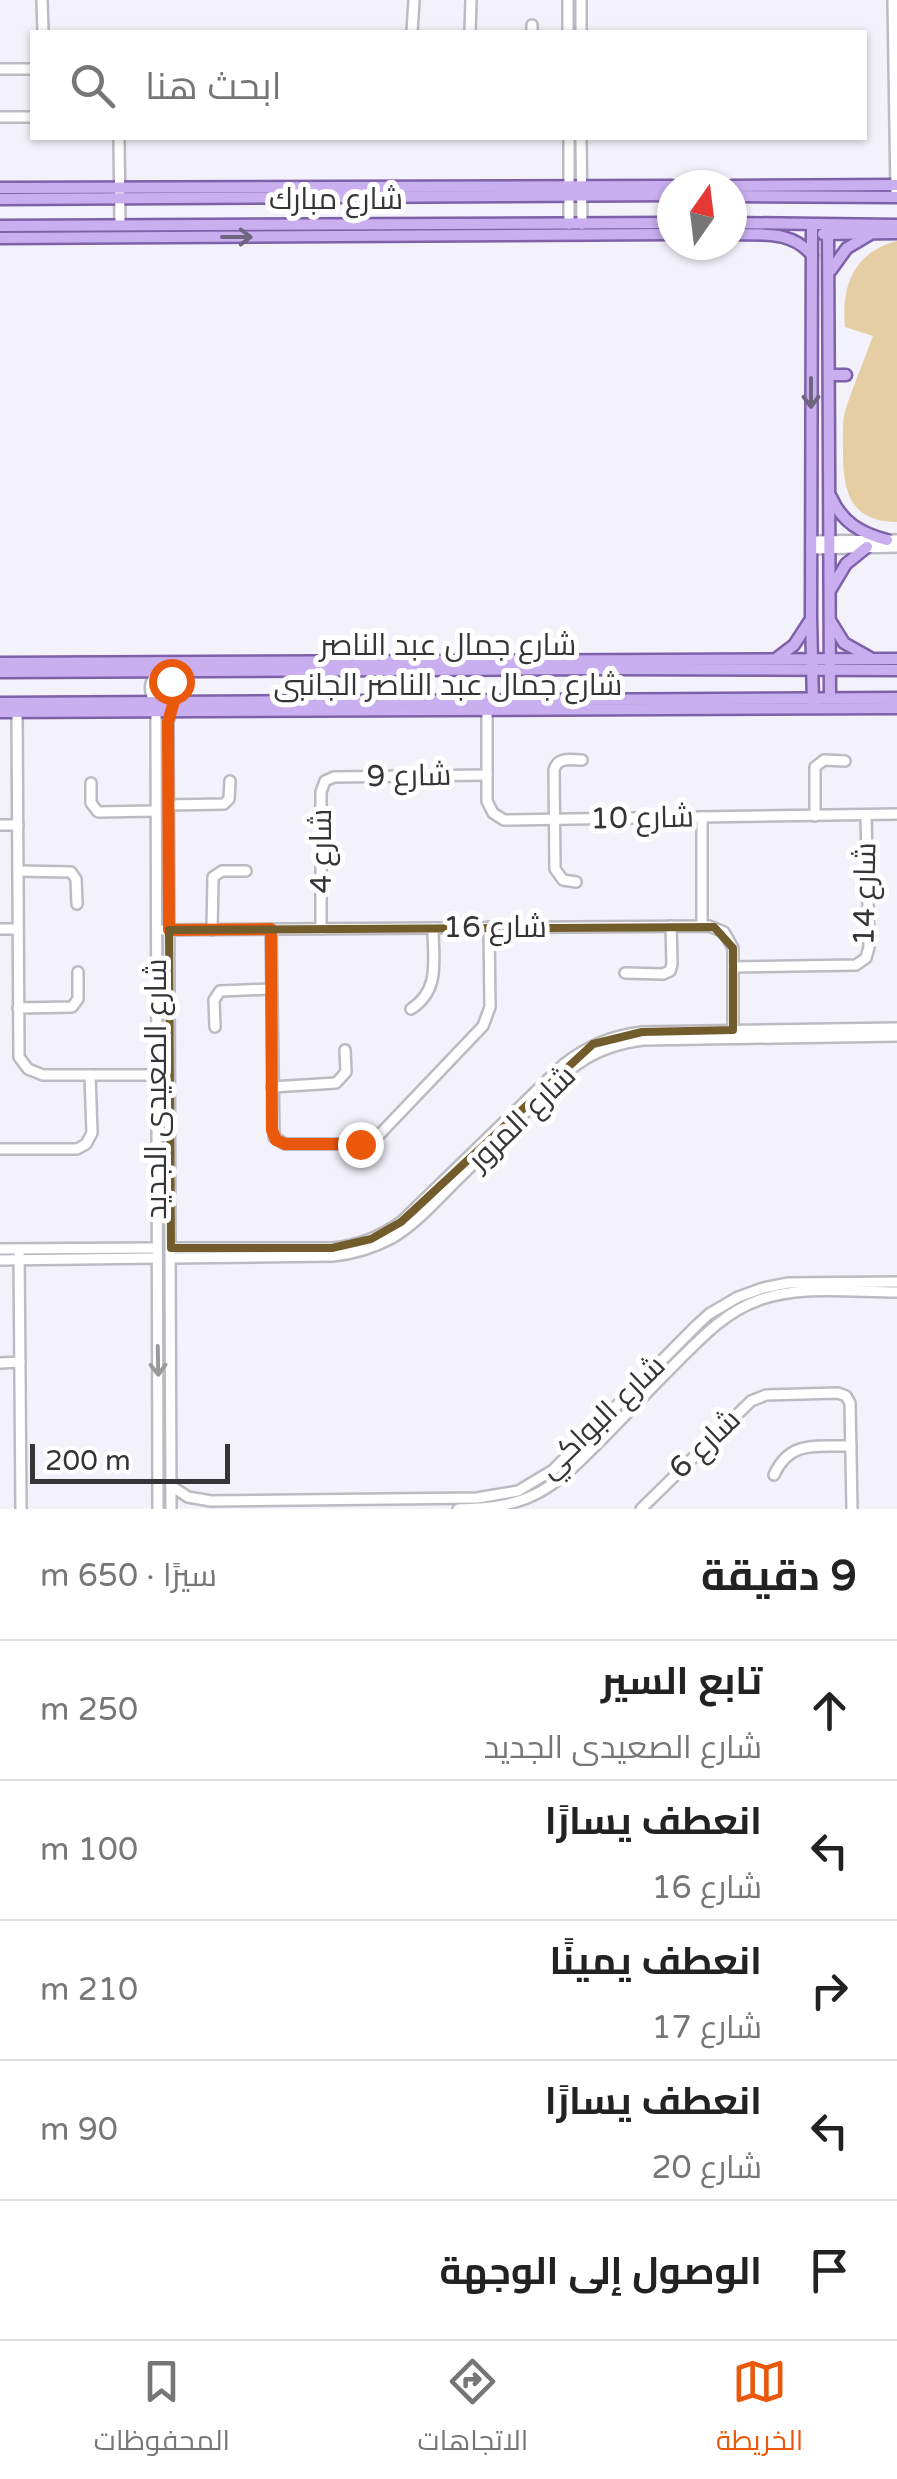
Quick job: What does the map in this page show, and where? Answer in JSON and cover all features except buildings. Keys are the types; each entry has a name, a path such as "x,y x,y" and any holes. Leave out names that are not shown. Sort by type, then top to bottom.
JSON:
{"main road":[{"path":"747,186 896,185"},
{"path":"0,188 120,194 575,192 657,187"},
{"name":"شارع مبارك","path":"0,199 120,194 299,198 575,192 657,195"},
{"path":"747,196 897,197"},
{"path":"299,198 300,231"},
{"name":"شارع مبارك","path":"0,226 192,225 300,231 416,224 657,223"},
{"path":"416,224 440,236"},
{"path":"747,224 897,233"},
{"path":"174,238 192,225"},
{"path":"828,230 897,225"},
{"path":"812,230 813,703"},
{"path":"828,230 830,698"},
{"path":"0,238 174,238 300,231 440,236 657,234"},
{"path":"829,275 846,248 875,233"},
{"path":"747,235 787,237 812,255"},
{"path":"811,345 828,345"},
{"path":"828,376 846,375"},
{"path":"828,491 846,521 861,532 892,543"},
{"path":"830,594 841,570 867,547"},
{"path":"775,660 800,638 811,617"},
{"path":"830,618 844,642 860,654 879,659"},
{"path":"830,665 897,659"},
{"name":"شارع جمال عبد الناصر الجانبى","path":"0,664 519,665 775,660 812,665"},
{"name":"شارع جمال عبد الناصر","path":"606,664 830,665 897,670"},
{"name":"شارع جمال عبد الناصر","path":"0,672 162,673 277,666"},
{"name":"شارع جمال عبد الناصر","path":"172,707 813,703 830,698 897,698"},
{"path":"0,703 65,708"},
{"name":"شارع جمال عبد الناصر الجانبى","path":"0,712 155,707 487,710 813,703 897,708"}],"street":[{"path":"42,0 43,30"},
{"path":"412,30 414,0"},
{"path":"470,30 471,0"},
{"path":"568,0 568,30"},
{"path":"580,0 581,30"},
{"path":"893,0 897,197"},
{"path":"0,69 30,69"},
{"path":"0,117 30,116"},
{"path":"118,140 120,226"},
{"path":"569,140 576,224"},
{"path":"575,192 582,140"},
{"path":"811,545 892,543"},
{"path":"829,544 867,547 892,543"},
{"name":"شارع الصعيدى الجديد","path":"158,1509 155,707 150,686 162,673 173,685 168,722 171,1509"},
{"name":"شارع 10","path":"487,710 487,801 497,816 508,820 897,814"},
{"path":"18,712 18,1050 26,1067 43,1075 170,1075"},
{"path":"576,882 566,881 556,872 556,765 564,760 582,760"},
{"path":"815,816 816,765 824,760 844,760"},
{"name":"شارع 9","path":"330,778 487,775"},
{"name":"شارع 4","path":"321,929 321,789 330,778"},
{"path":"168,805 224,804 230,799 230,781"},
{"path":"91,783 91,803 98,812 156,812"},
{"name":"شارع 14","path":"733,967 856,965 863,961 869,947 866,815"},
{"path":"702,818 702,926 714,927 727,936 733,948 734,1034"},
{"path":"0,825 18,825"},
{"path":"18,871 72,872 77,904"},
{"path":"212,930 213,877 222,871 246,871"},
{"path":"625,974 670,971 672,926"},
{"name":"شارع 16","path":"155,930 702,926"},
{"path":"271,929 272,1130 276,1140 282,1144 360,1144 382,1133 486,1022 490,1002 489,927"},
{"path":"411,1008 426,997 433,982 433,928"},
{"path":"0,929 18,929"},
{"path":"18,1008 72,1007 78,999 78,972"},
{"path":"215,1026 214,1000 220,991 272,990"},
{"name":"شارع المرور","path":"734,1034 897,1028"},
{"name":"شارع المرور","path":"171,1253 332,1248 371,1239 435,1196 564,1064 608,1038 642,1032 897,1036"},
{"path":"272,1087 336,1083 346,1072 345,1050"},
{"path":"0,1149 77,1148 86,1144 92,1133 90,1075"},
{"path":"0,1249 19,1254 157,1253"},
{"path":"0,1260 19,1254"},
{"path":"19,1254 21,1509"},
{"name":"شارع البواكي","path":"171,1486 202,1505 392,1505 518,1491 562,1461 696,1326 723,1305 763,1288 788,1284 897,1282"},
{"name":"شارع البواكي","path":"458,1509 512,1503 552,1484 705,1334 744,1307 789,1292 897,1292"},
{"path":"157,1315 171,1315"},
{"path":"0,1363 20,1362"},
{"name":"شارع 6","path":"641,1509 751,1401 766,1395 846,1396 850,1403 851,1446"},
{"path":"774,1475 782,1459 797,1449 851,1446 852,1509"}],"highlighted area":[{"path":"714,927 733,948 733,1030 642,1032 593,1044 401,1222 371,1239 332,1248 171,1248 169,930"}],"shaded area":[{"path":"897,241 897,522 869,517 852,502 843,466 843,436 845,411 873,336 845,327 848,285 870,253"}],"route":[{"path":"171,681 175,698 168,722 169,930 271,929 274,1137 285,1144 360,1144"}]}
